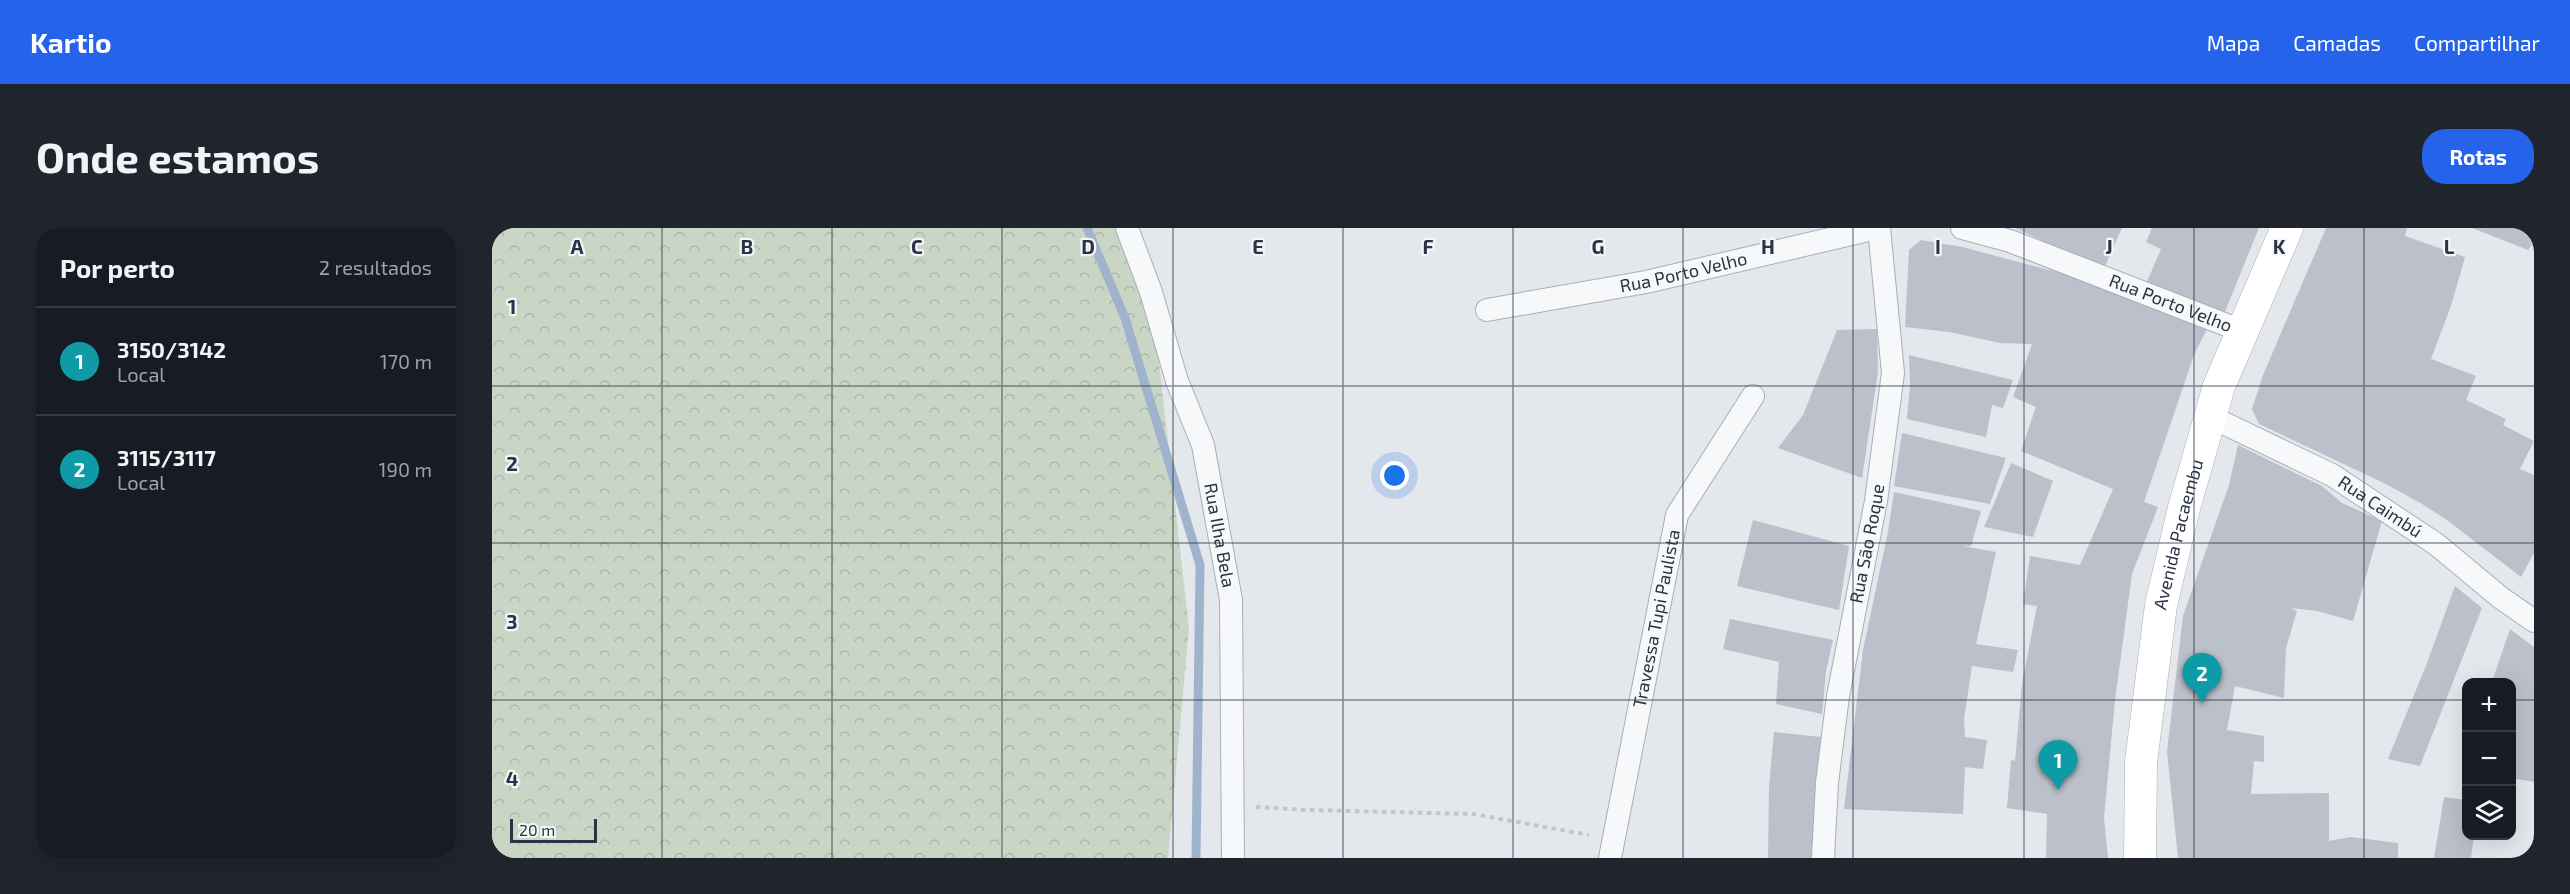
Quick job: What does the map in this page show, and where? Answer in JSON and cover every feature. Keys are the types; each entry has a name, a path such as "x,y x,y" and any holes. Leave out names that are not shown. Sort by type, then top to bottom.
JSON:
{"main road":[{"name":"Avenida Pacaembu","path":"2140,858 2141,762 2161,605 2209,416 2219,386 2288,228"}],"street":[{"name":"Rua Ilha Bela","path":"1127,228 1151,292 1177,381 1203,445 1231,600 1233,858"},
{"name":"Rua Porto Velho","path":"1487,310 1646,282 1878,228"},
{"name":"Rua São Roque","path":"1823,858 1827,783 1838,696 1876,501 1893,373 1878,228"},
{"name":"Rua Porto Velho","path":"1962,228 2010,241 2242,331"},
{"name":"Travessa Tupi Paulista","path":"1611,849 1677,514 1753,396"},
{"name":"Rua Caimbú","path":"2209,416 2332,475 2436,544 2534,621"}],"path":[{"path":"1233,805 1307,810 1473,814 1611,849"}],"green space":[{"path":"492,228 1124,228 1151,292 1189,628 1168,858 492,858"}],"building":[{"path":"2015,228 2122,228 2105,266 2064,251"},
{"path":"2152,228 2259,228 2224,314 2146,284 2161,249 2146,242"},
{"path":"2326,228 2407,228 2405,236 2465,257 2451,306 2431,359 2476,376 2466,400 2506,419 2503,425 2534,441 2520,469 2534,475 2534,553 2521,577 2447,520 2422,504 2386,484 2259,424 2252,409 2263,375"},
{"path":"2472,228 2534,228 2534,242 2528,250"},
{"path":"1921,240 1962,247 2057,272 2208,327 2194,355 2144,502 2158,507 2132,574 2115,700 2104,818 2108,858 2046,858 2047,814 2007,808 2011,760 2015,761 2022,684 2037,606 2023,604 2030,556 2080,565 2113,489 2021,451 2036,407 2013,397 2032,344 2000,343 1949,332 1905,327 1909,250"},
{"path":"1877,329 1878,372 1862,478 1778,448 1803,415 1837,330"},
{"path":"1909,355 2013,380 2003,408 1992,405 1986,437 1907,419 1910,385"},
{"path":"1902,433 2006,458 1990,504 1894,486"},
{"path":"2238,445 2322,486 2342,503 2382,521 2353,621 2317,611 2291,608 2297,611 2286,648 2284,698 2235,686 2227,730 2264,736 2264,762 2254,761 2251,794 2329,793 2329,841 2351,837 2398,843 2398,858 2178,858 2167,751 2183,616 2229,485"},
{"path":"2011,463 2053,481 2033,537 1984,527"},
{"path":"1894,492 1981,511 1971,546 1963,546 1996,552 1976,644 2018,650 2013,672 1972,666 1964,719 1965,737 1987,740 1983,769 1965,767 1963,814 1844,809 1863,650 1888,532"},
{"path":"1753,520 1849,546 1839,610 1737,586"},
{"path":"2455,586 2482,608 2420,766 2388,759 2427,663"},
{"path":"1730,619 1833,640 1826,671 1822,714 1776,704 1779,662 1723,649"},
{"path":"2510,629 2534,647 2534,782 2516,779 2516,678 2493,678"},
{"path":"1774,732 1821,737 1811,858 1768,858 1769,787"},
{"path":"2444,797 2462,799 2462,840 2473,840 2471,858 2434,858"}],"waterway":[{"path":"1087,228 1125,318 1200,565 1196,858"}],"place":[{"name":"3115/3117","path":"2202,703"},
{"name":"3150/3142","path":"2058,790"}]}
